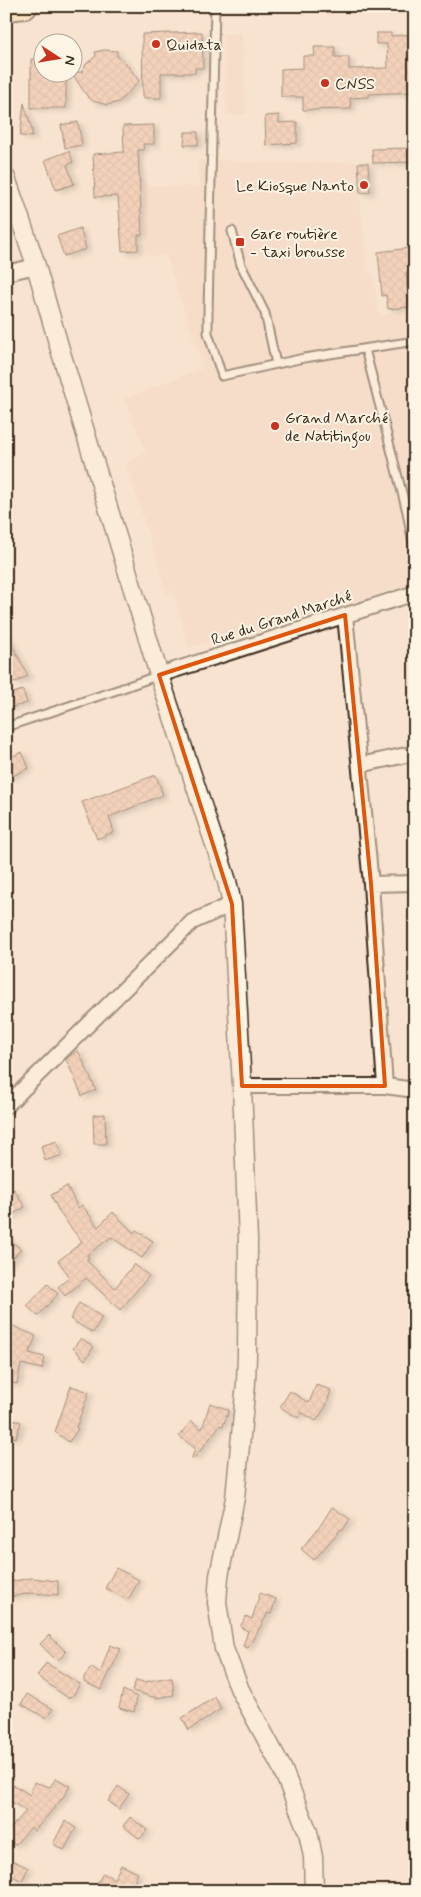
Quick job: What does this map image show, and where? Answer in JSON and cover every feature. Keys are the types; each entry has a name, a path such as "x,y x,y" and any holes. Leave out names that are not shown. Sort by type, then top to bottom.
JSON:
{"highway":[{"path":"6,8 24,6"}],"street":[{"path":"6,178 36,266 58,346 159,674 227,881 232,904 248,1240 246,1383 236,1498 219,1576 217,1602 224,1649 240,1690 282,1768 308,1832 313,1856 314,1891"},
{"path":"6,273 36,266"},
{"name":"Rue du Grand Marché","path":"159,674 415,593"},
{"path":"345,615 371,884 385,1086"},
{"path":"360,765 415,753"},
{"path":"371,884 415,884"},
{"path":"6,1106 192,922 232,904"},
{"path":"242,1086 385,1086 415,1090"}],"lane":[{"path":"214,6 208,333 222,376 341,352 415,341"},
{"path":"232,231 241,265 265,313 276,364"},
{"path":"365,349 407,512 414,549"},
{"path":"6,728 120,690 159,674"}],"highlighted area":[{"path":"345,615 371,884 385,1086 242,1086 232,904 159,675"}],"shaded area":[{"path":"242,33 246,114 227,115 223,34"},
{"name":"Grand Marché de Natitingou","path":"198,160 248,162 357,162 367,273 373,272 379,315 415,310 415,583 265,629 189,647 173,592 167,594 126,463 146,453 124,399 203,368 166,256 148,256 143,215 144,185 199,187"}],"building":[{"path":"202,32 203,68 195,68 195,73 161,73 161,98 143,98 142,34"},
{"name":"CNSS","path":"376,33 391,33 391,36 411,34 414,92 369,94 369,97 350,98 351,109 303,110 303,97 281,97 281,69 303,68 303,56 315,56 314,47 335,47 335,57 349,57 349,69 388,68 387,44 376,44"},
{"path":"104,50 117,51 117,56 124,61 139,81 119,102 107,105 93,101 87,96 78,82 82,82 82,72 86,64 96,56 95,52"},
{"path":"32,59 32,82 66,82 66,108 31,108"},
{"path":"24,103 32,130 32,137 20,136"},
{"path":"279,115 279,123 297,122 297,143 266,145 265,116"},
{"path":"78,122 82,145 65,148 61,125"},
{"path":"154,125 154,144 143,144 144,150 138,150 142,235 138,235 138,250 122,251 118,196 95,197 93,154 124,152 123,126"},
{"path":"185,132 198,132 198,145 184,145"},
{"path":"415,148 415,162 373,163 372,149"},
{"path":"69,151 73,162 67,165 74,184 56,190 45,160"},
{"name":"Le Kiosque Nanto","path":"358,163 368,163 370,192 360,193"},
{"path":"80,228 86,249 64,256 57,236"},
{"path":"410,248 412,271 406,272 409,307 388,309 386,295 382,296 378,252"},
{"path":"6,633 28,676 14,683 6,668"},
{"path":"23,690 27,703 6,709 6,695"},
{"path":"22,752 29,768 6,779 6,759"},
{"path":"156,775 163,795 109,817 114,832 97,839 82,802"},
{"path":"78,1050 96,1090 82,1096 66,1059"},
{"path":"105,1114 106,1144 94,1144 93,1115"},
{"path":"57,1141 62,1155 45,1161 41,1146"},
{"path":"67,1186 78,1208 82,1205 98,1227 113,1212 134,1233 136,1230 153,1241 142,1258 111,1237 87,1255 89,1258 86,1260 115,1288 134,1264 149,1276 120,1310 86,1278 65,1296 58,1287 70,1277 58,1261 82,1242 59,1212 51,1195"},
{"path":"14,1189 25,1207 6,1218 6,1194"},
{"path":"6,1237 21,1249 6,1266"},
{"path":"48,1284 58,1294 38,1316 27,1306"},
{"path":"79,1303 102,1317 93,1333 70,1319"},
{"path":"6,1323 36,1336 29,1353 45,1357 42,1369 21,1364 17,1384 6,1381"},
{"path":"81,1338 94,1347 85,1360 73,1348"},
{"path":"316,1385 331,1390 326,1406 316,1421 301,1412 298,1418 280,1407 290,1391 309,1403"},
{"path":"71,1386 89,1392 76,1428 78,1429 69,1442 55,1432"},
{"path":"210,1403 229,1410 223,1426 220,1425 194,1459 192,1458 195,1448 179,1436 191,1421 202,1429"},
{"path":"6,1418 21,1422 16,1438 6,1435"},
{"path":"332,1507 350,1519 343,1530 341,1529 314,1560 301,1549 320,1526"},
{"path":"116,1568 139,1580 128,1600 105,1588"},
{"path":"31,1578 58,1581 58,1595 30,1593 10,1597 8,1582"},
{"path":"260,1593 276,1599 271,1614 268,1613 248,1648 243,1646 248,1631 240,1627 246,1616 252,1619"},
{"path":"49,1635 66,1652 57,1661 40,1644"},
{"path":"110,1645 121,1649 101,1690 84,1682 84,1677 91,1667 100,1674"},
{"path":"46,1663 80,1684 72,1697 69,1696 68,1698 37,1676"},
{"path":"172,1678 174,1695 157,1698 132,1691 136,1680 144,1682"},
{"path":"123,1690 137,1697 134,1712 119,1708"},
{"path":"27,1694 53,1709 46,1718 21,1704"},
{"path":"215,1697 221,1709 189,1730 182,1718"},
{"path":"56,1778 70,1786 62,1799 34,1831 31,1827 15,1845 6,1838 6,1833 26,1811 6,1798 14,1785 30,1795 34,1782 50,1787"},
{"path":"118,1786 129,1794 119,1809 108,1801"},
{"path":"130,1817 147,1830 140,1839 123,1826"},
{"path":"65,1821 76,1828 64,1850 53,1844"},
{"path":"14,1861 28,1868 22,1881 8,1874"},
{"path":"121,1865 138,1873 132,1887 128,1886 136,1891 93,1891 103,1873 114,1879"}],"place":[{"name":"Quidata","path":"156,44"},
{"name":"CNSS","path":"325,83"},
{"name":"Le Kiosque Nanto","path":"364,185"},
{"name":"Gare routière - taxi brousse","path":"240,242"},
{"name":"Grand Marché de Natitingou","path":"275,426"}]}
